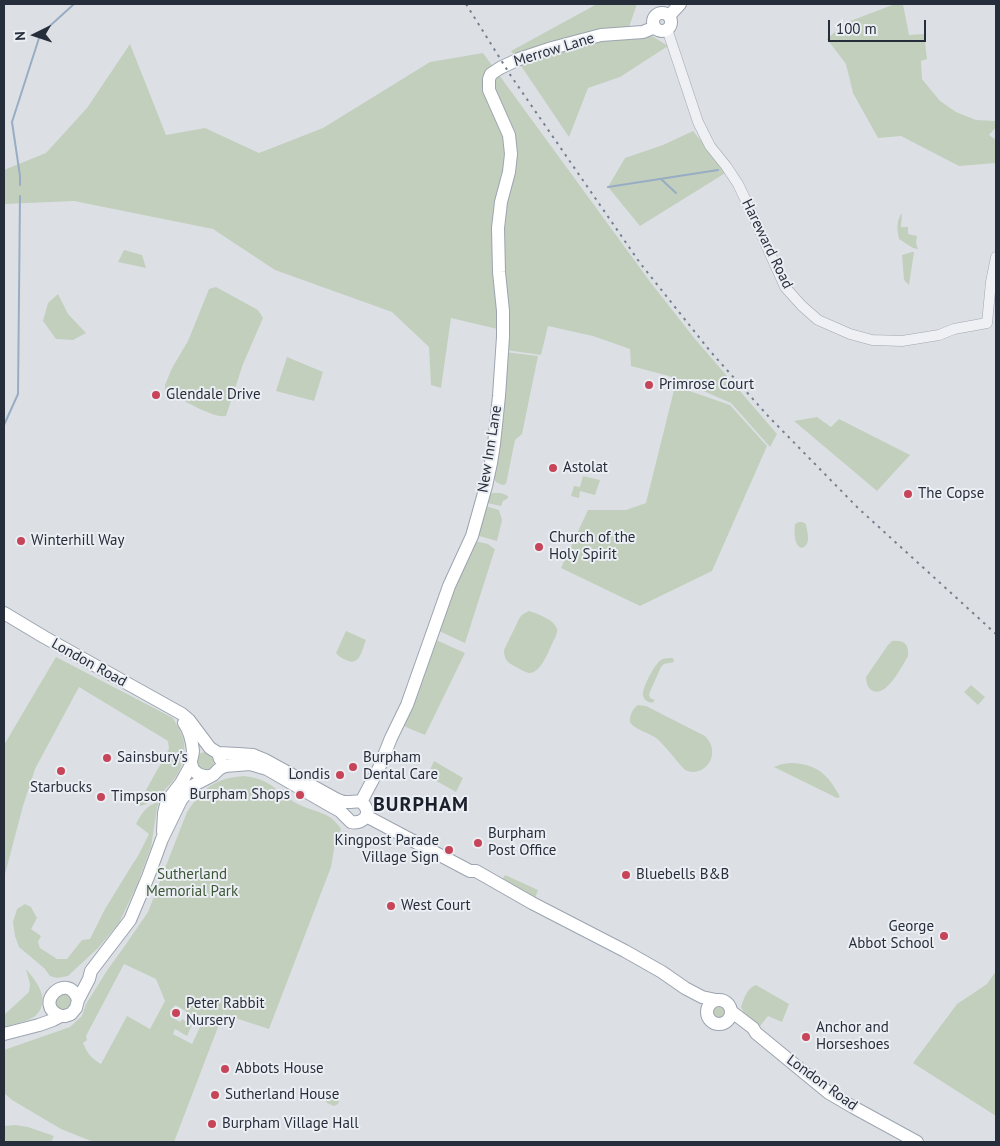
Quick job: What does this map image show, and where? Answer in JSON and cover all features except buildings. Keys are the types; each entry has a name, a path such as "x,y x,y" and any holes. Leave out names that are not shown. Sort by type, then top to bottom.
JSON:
{"main road":[{"path":"670,16 664,13 658,14 653,23 655,27 662,31 668,30 671,25 670,16 680,4"},
{"name":"Merrow Lane","path":"489,79 491,74 500,68 519,59 552,48 601,35 643,32 655,27"},
{"name":"New Inn Lane","path":"356,802 379,768 407,705 449,586 472,536 491,463 499,396 503,337 498,228 501,202 509,172 511,154 509,135 490,90 489,79"},
{"name":"London Road","path":"4,613 182,714 214,750"},
{"name":"London Road","path":"174,710 189,732 192,759"},
{"path":"4,1034 39,1025 74,1012 91,971 130,920 162,839 181,800 192,786 214,772 236,759 253,755 334,798 344,802 356,802 366,808 366,816 362,821 351,822 340,811 267,769 236,759 214,750 200,748 192,759 181,783 167,801 162,839"},
{"path":"192,759 196,773 200,775 214,772 220,761 214,750"},
{"path":"347,818 346,807 356,802"},
{"path":"366,816 470,871 472,875 502,891 532,903 619,948 702,997 728,1002 731,1008 729,1017 718,1025 709,1020 707,1012 709,1005 716,1000"},
{"path":"66,988 91,971"},
{"path":"61,1016 54,1012 50,1004 52,994 57,989 66,988 72,990 78,1000"},
{"path":"685,988 688,994 707,1012"},
{"path":"4,1029 35,1021 40,1018 50,1004"},
{"name":"London Road","path":"729,1017 738,1025 756,1033 830,1093 917,1142"}],"street":[{"name":"Hareward Road","path":"668,30 698,122 710,146 738,184 786,287 802,306 818,320 850,334 872,340 893,341 939,335 954,329 987,323 996,257"}],"green space":[{"path":"597,4 637,4 629,27 635,39 652,36 668,46 620,77 588,88 569,137 511,51"},
{"path":"895,4 903,4 909,35 924,34 927,59 921,61 922,79 940,101 956,112 976,120 996,121 996,127 989,135 996,140 996,163 959,166 901,136 878,138 853,93 846,64 827,39 845,23"},
{"path":"130,44 166,135 205,128 259,153 323,128 430,62 483,53 651,283 695,339 777,434 770,447 731,403 669,376 631,366 630,349 593,336 548,326 541,355 506,350 506,331 451,318 441,388 431,385 429,347 392,312 275,270 213,229 74,201 4,204 4,170 46,153 87,108"},
{"path":"693,131 727,172 640,226 608,187 625,158 663,145"},
{"path":"902,213 901,227 908,227 908,234 917,236 916,243 918,249 899,239 897,229"},
{"path":"124,250 142,255 146,268 118,262"},
{"path":"914,252 909,285 904,280 902,255"},
{"path":"216,287 258,310 263,318 243,364 226,416 204,411 165,390 165,385 172,368 188,341 209,289"},
{"path":"58,294 68,314 86,333 73,340 56,339 43,321 48,303"},
{"path":"505,352 538,356 522,434 515,440 506,484 502,485 496,482 493,477"},
{"path":"287,357 323,372 314,401 276,391"},
{"path":"675,386 730,405 767,446 712,571 640,606 561,568 588,510 626,510 646,503"},
{"path":"817,417 831,427 839,419 910,455 877,491 794,421"},
{"path":"583,476 600,480 595,495 580,491 579,498 571,496 574,486 580,487"},
{"path":"501,493 508,496 508,498 503,501 501,506 487,503 489,495"},
{"path":"485,506 499,510 502,520 497,541 479,536 478,532"},
{"path":"799,522 806,524 808,534 807,544 802,548 797,545 795,535 795,524"},
{"path":"474,541 488,544 495,549 465,643 439,631 443,609"},
{"path":"529,611 548,619 555,624 557,630 556,636 542,664 534,672 529,673 508,662 505,658 504,650 520,617"},
{"path":"346,631 366,640 360,656 351,662 336,653"},
{"path":"434,639 465,653 425,735 401,725"},
{"path":"892,641 903,642 908,648 908,656 889,685 878,692 873,691 868,686 866,677"},
{"path":"56,657 173,718 183,739 183,760 176,776 165,790 148,803 137,806 169,749 168,741 79,687 35,769 4,878 4,745"},
{"path":"673,658 674,662 664,664 661,667 649,694 650,698 655,700 652,703 647,701 643,693 652,671 661,660"},
{"path":"971,685 985,697 978,705 964,692"},
{"path":"638,705 646,706 705,736 712,750 712,757 709,763 699,771 685,770 656,738 638,729 630,722 634,708"},
{"path":"205,752 211,755 214,761 211,767 205,770 199,767 196,761 199,755"},
{"path":"434,761 463,778 456,792 433,779 430,770"},
{"path":"791,763 815,768 821,772 831,782 840,797 837,798 774,767"},
{"name":"Sutherland Memorial Park","path":"244,776 268,783 298,804 332,819 341,829 335,844 331,867 269,1029 223,1014 174,1142 96,1142 61,1129 12,1100 4,1093 4,1050 70,1027 82,1016 86,1004 108,969 148,912 187,812 204,791 217,782","holes":["124,964 156,979 165,1001 150,1029 127,1016 101,1064 90,1055 83,1043 87,1040 86,1036","175,1005 186,1011 185,1015 202,1023 192,1044 173,1034 175,1029 187,1036 192,1025 182,1019 180,1022 170,1016"]},
{"path":"159,802 151,847 137,885 119,923 98,948 68,976 57,978 50,976 44,968 19,947 13,922 17,909 25,904 31,907 37,918 31,929 41,936 38,942 40,948 57,959 67,959 82,940 90,939 105,909 138,856 149,834 136,824 148,807"},
{"path":"505,875 538,890 535,898 502,880"},
{"path":"26,969 40,990 43,1002 41,1008 31,1019 4,1027 4,1015 29,992 30,984"},
{"path":"996,971 996,1116 913,1063 957,1004 987,984"},
{"path":"756,985 789,1004 782,1022 768,1016 760,1026 745,1015 741,1007 743,1000 748,991"},
{"path":"64,992 71,997 72,1004 68,1009 59,1011 53,1000"},
{"path":"716,1004 722,1004 726,1011 722,1018 716,1018 712,1014 712,1008"},
{"path":"337,1092 340,1098 338,1104 334,1106 327,1103 321,1093"},
{"path":"4,1126 28,1127 54,1136 51,1142 4,1142"}],"waterway":[{"path":"20,185 12,122 40,35 74,4"},
{"path":"608,187 718,170"},
{"path":"661,179 676,193"},
{"path":"4,425 18,394 20,196"}],"railway":[{"path":"466,4 511,76 640,263 710,351 769,417 858,508 996,634"}],"place":[{"name":"Primrose Court","path":"649,385"},
{"name":"Glendale Drive","path":"156,395"},
{"name":"Astolat","path":"553,468"},
{"name":"The Copse","path":"908,494"},
{"name":"Winterhill Way","path":"21,541"},
{"name":"Church of the Holy Spirit","path":"539,547"},
{"name":"Sainsbury's","path":"107,758"},
{"name":"Burpham Dental Care","path":"353,767"},
{"name":"Starbucks","path":"61,771"},
{"name":"Londis","path":"340,775"},
{"name":"Burpham Shops","path":"300,795"},
{"name":"Timpson","path":"101,797"},
{"name":"Burpham Post Office","path":"478,843"},
{"name":"Kingpost Parade Village Sign","path":"449,850"},
{"name":"Bluebells B&B","path":"626,875"},
{"name":"West Court","path":"391,906"},
{"name":"George Abbot School","path":"944,936"},
{"name":"Peter Rabbit Nursery","path":"176,1013"},
{"name":"Anchor and Horseshoes","path":"806,1037"},
{"name":"Abbots House","path":"225,1069"},
{"name":"Sutherland House","path":"215,1095"},
{"name":"Burpham Village Hall","path":"212,1124"}],"district":[{"name":"BURPHAM","path":"421,805"}]}
